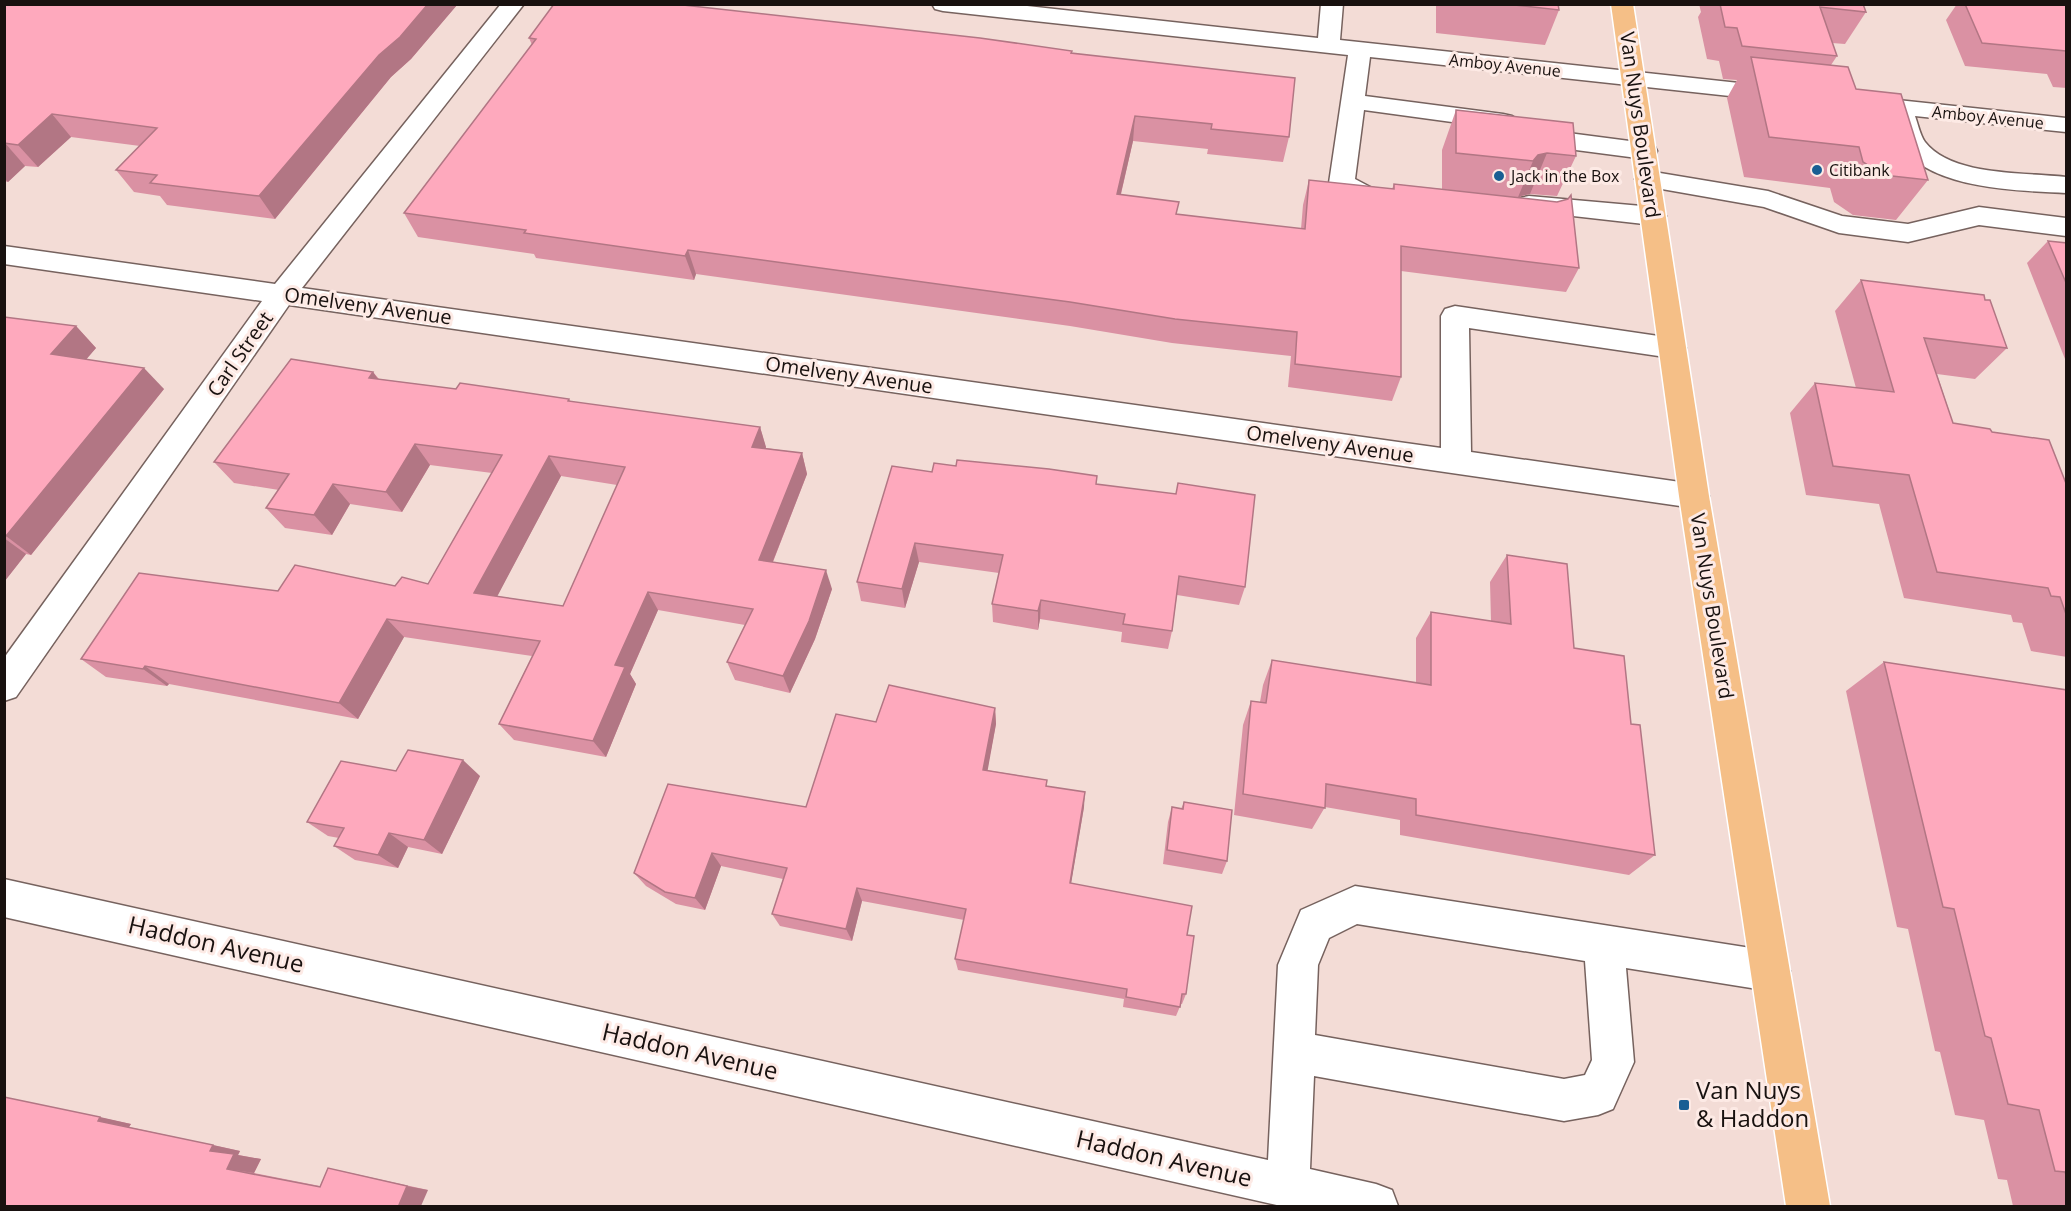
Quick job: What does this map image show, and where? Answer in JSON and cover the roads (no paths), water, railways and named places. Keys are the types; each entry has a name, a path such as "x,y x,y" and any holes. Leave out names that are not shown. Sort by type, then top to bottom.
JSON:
{"main road":[{"name":"Van Nuys Boulevard","path":"1622,4 1635,79 1694,496 1808,1206"}],"street":[{"name":"Carl Street","path":"4,686 283,294 513,4"},
{"name":"Amboy Avenue","path":"943,4 1796,96"},
{"path":"1328,46 1332,4"},
{"path":"1360,50 1342,183 1367,196 1410,195"},
{"name":"Amboy Avenue","path":"1842,101 2067,125"},
{"path":"1353,102 1503,121 1523,135 1645,151"},
{"path":"1900,108 1915,146 1930,161 1953,171 2067,185"},
{"path":"1648,178 1768,199 1839,224 1908,233 1979,216 2067,227"},
{"path":"1502,211 1546,216 1540,205 1653,216"},
{"name":"Omelveny Avenue","path":"4,255 1694,496"},
{"path":"1456,462 1455,316 1672,348"},
{"name":"Haddon Avenue","path":"4,898 1376,1206"},
{"path":"1288,1187 1298,965 1314,924 1355,905 1770,971"},
{"path":"1293,1052 1564,1100 1598,1094 1613,1062 1604,945"}],"place":[{"name":"Citibank","path":"1817,170"},
{"name":"Jack in the Box","path":"1499,176"},
{"name":"Van Nuys & Haddon","path":"1684,1105"}]}
